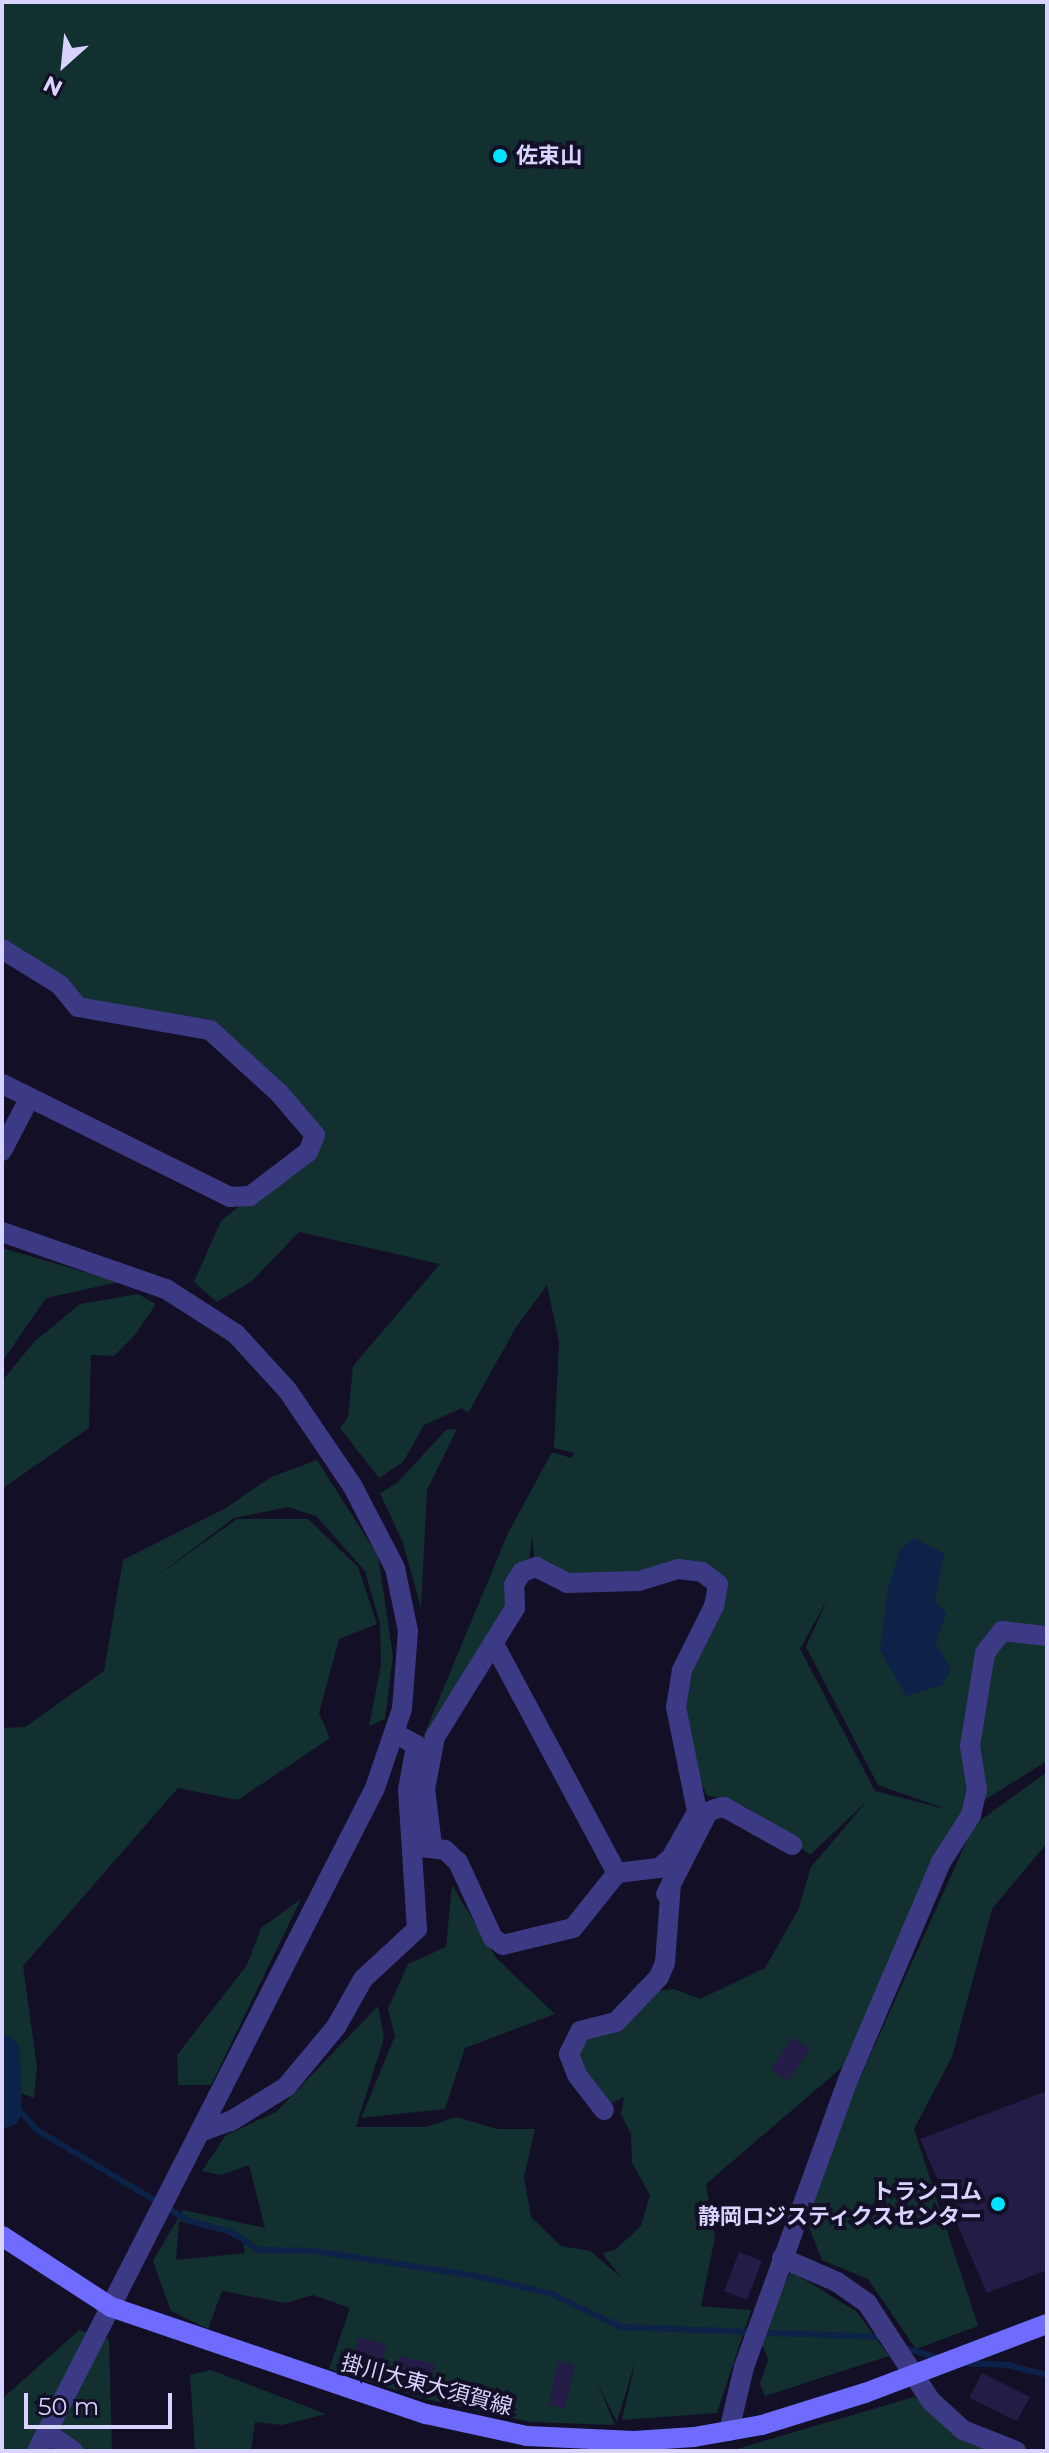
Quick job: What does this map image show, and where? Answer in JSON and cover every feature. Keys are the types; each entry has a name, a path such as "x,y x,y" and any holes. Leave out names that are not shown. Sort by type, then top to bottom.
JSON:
{"main road":[{"name":"掛川大東大須賀線","path":"2,2236 111,2307 426,2414 527,2436 634,2441 729,2431 865,2393 1047,2324"}],"street":[{"path":"2,949 60,985 78,1007 210,1030 279,1093 315,1135 308,1152 250,1196 230,1197 2,1084"},
{"path":"2,1151 29,1099"},
{"path":"2,1232 166,1289 236,1334 288,1391 352,1485 395,1568 408,1631 396,1734 375,1788 37,2451"},
{"path":"200,2132 263,2104 286,2087 336,2027 363,1979 410,1941 420,1915 427,1761 435,1737 515,1608 514,1585 522,1572 536,1567 567,1583 639,1581 678,1569 712,1576 718,1584 714,1606 682,1670 676,1707 699,1819 661,1902 655,1932"},
{"path":"729,2431 744,2367 782,2258 886,1992 941,1862 971,1815 977,1790 970,1746 985,1653 1002,1631 1047,1636"},
{"path":"494,1644 617,1873"},
{"path":"396,1734 416,1745 408,1790 423,1847"},
{"path":"423,1847 458,1862 493,1938 503,1945 573,1928 617,1873 659,1868 671,1858 699,1819 708,1812 724,1807 792,1845"},
{"path":"604,2110 577,2075 569,2054 580,2031 616,2022 659,1977 665,1963 671,1884"},
{"path":"782,2258 837,2282 867,2303 931,2401 963,2430 1016,2451"},
{"path":"46,2432 73,2451"}],"green space":[{"path":"2,2 1047,2 1047,1761 962,1814 861,2051 706,2184 715,2237 701,2306 751,2310 717,2413 622,2420 636,2359 617,2422 597,2382 615,2425 530,2422 421,2398 329,2369 350,2308 313,2295 286,2303 222,2291 208,2329 171,2311 153,2261 183,2210 265,2228 249,2165 221,2175 202,2171 226,2135 276,2112 378,2006 384,2038 356,2127 426,2127 456,2117 497,2129 535,2129 524,2177 531,2217 561,2246 590,2251 621,2277 602,2253 615,2250 641,2226 650,2195 632,2163 631,2134 621,2114 624,2097 608,2105 577,2075 578,2035 649,1991 674,1989 700,1999 765,1968 798,1910 811,1867 867,1801 810,1855 748,1808 707,1795 692,1765 684,1680 716,1621 702,1572 548,1578 534,1557 532,1535 529,1564 513,1611 414,1759 508,1533 552,1452 571,1458 574,1453 554,1448 559,1342 547,1285 515,1329 468,1413 462,1408 424,1425 403,1462 379,1478 340,1428 348,1417 353,1366 440,1264 299,1232 252,1281 217,1302 194,1282 221,1221 320,1140 211,1030 84,1003 2,944","holes":["828,1598 806,1647 878,1785 949,1810 875,1791 800,1649","179,2221 241,2234 245,2253 176,2260"]},
{"path":"2,1248 119,1282 46,1298 2,1362"},
{"path":"138,1294 156,1304 134,1336 114,1356 91,1355 89,1428 2,1489 2,1381 34,1342 80,1304"},
{"path":"457,1429 427,1490 421,1608 403,1543 380,1493 397,1483 446,1430"},
{"path":"317,1460 378,1556 393,1656 385,1719 369,1726 381,1665 380,1623 365,1571 316,1516 288,1507 234,1518 154,1578 237,1519 308,1519 358,1567 377,1624 339,1639 319,1713 330,1738 238,1800 178,1788 23,1966 37,2067 34,2098 17,2092 2,2036 2,1728 25,1727 104,1671 123,1560 226,1508 271,1477"},
{"path":"1047,1772 1047,1843 992,1909 952,2057 914,2129 978,2326 916,2349 868,2279 822,2260 807,2222 850,2100 974,1825"},
{"path":"452,1885 496,1958 555,2014 465,2048 445,2109 361,2118 395,2036 388,2009 408,1964 446,1947"},
{"path":"301,1899 211,2085 178,2085 177,2055 247,1965 261,1928"},
{"path":"791,2271 857,2312 889,2356 765,2396 760,2384 768,2360 760,2339"},
{"path":"79,2330 109,2339 112,2451 2,2451 2,2399"},
{"path":"211,2370 326,2414 282,2425 255,2422 251,2451 195,2451 190,2375"},
{"path":"914,2397 963,2430 1016,2451 730,2451"}],"water":[{"path":"914,1538 944,1553 935,1602 947,1613 935,1642 951,1669 943,1685 906,1696 880,1650 888,1588 900,1550"}],"building":[{"path":"793,2037 810,2049 788,2081 771,2069"},
{"name":"トランコム 静岡ロジスティクスセンター","path":"1047,2091 1047,2270 987,2293 920,2139"},
{"path":"739,2252 762,2261 747,2300 724,2291"},
{"path":"359,2337 386,2344 381,2366 353,2359"},
{"path":"399,2356 435,2364 431,2381 395,2373"},
{"path":"558,2361 574,2365 565,2408 549,2405"},
{"path":"982,2373 1030,2397 1017,2421 969,2398"},
{"path":"480,2390 494,2395 489,2409 475,2404"}],"waterway":[{"path":"2,2053 4,2110"},
{"path":"2,2114 22,2113 37,2130 189,2221 231,2232 259,2250 314,2251 477,2276 552,2294 621,2327 881,2337"},
{"path":"902,2347 937,2358"},
{"path":"964,2363 1008,2365 1047,2375"}],"place":[{"name":"佐束山","path":"500,156"},
{"name":"トランコム 静岡ロジスティクスセンター","path":"998,2204"}]}
